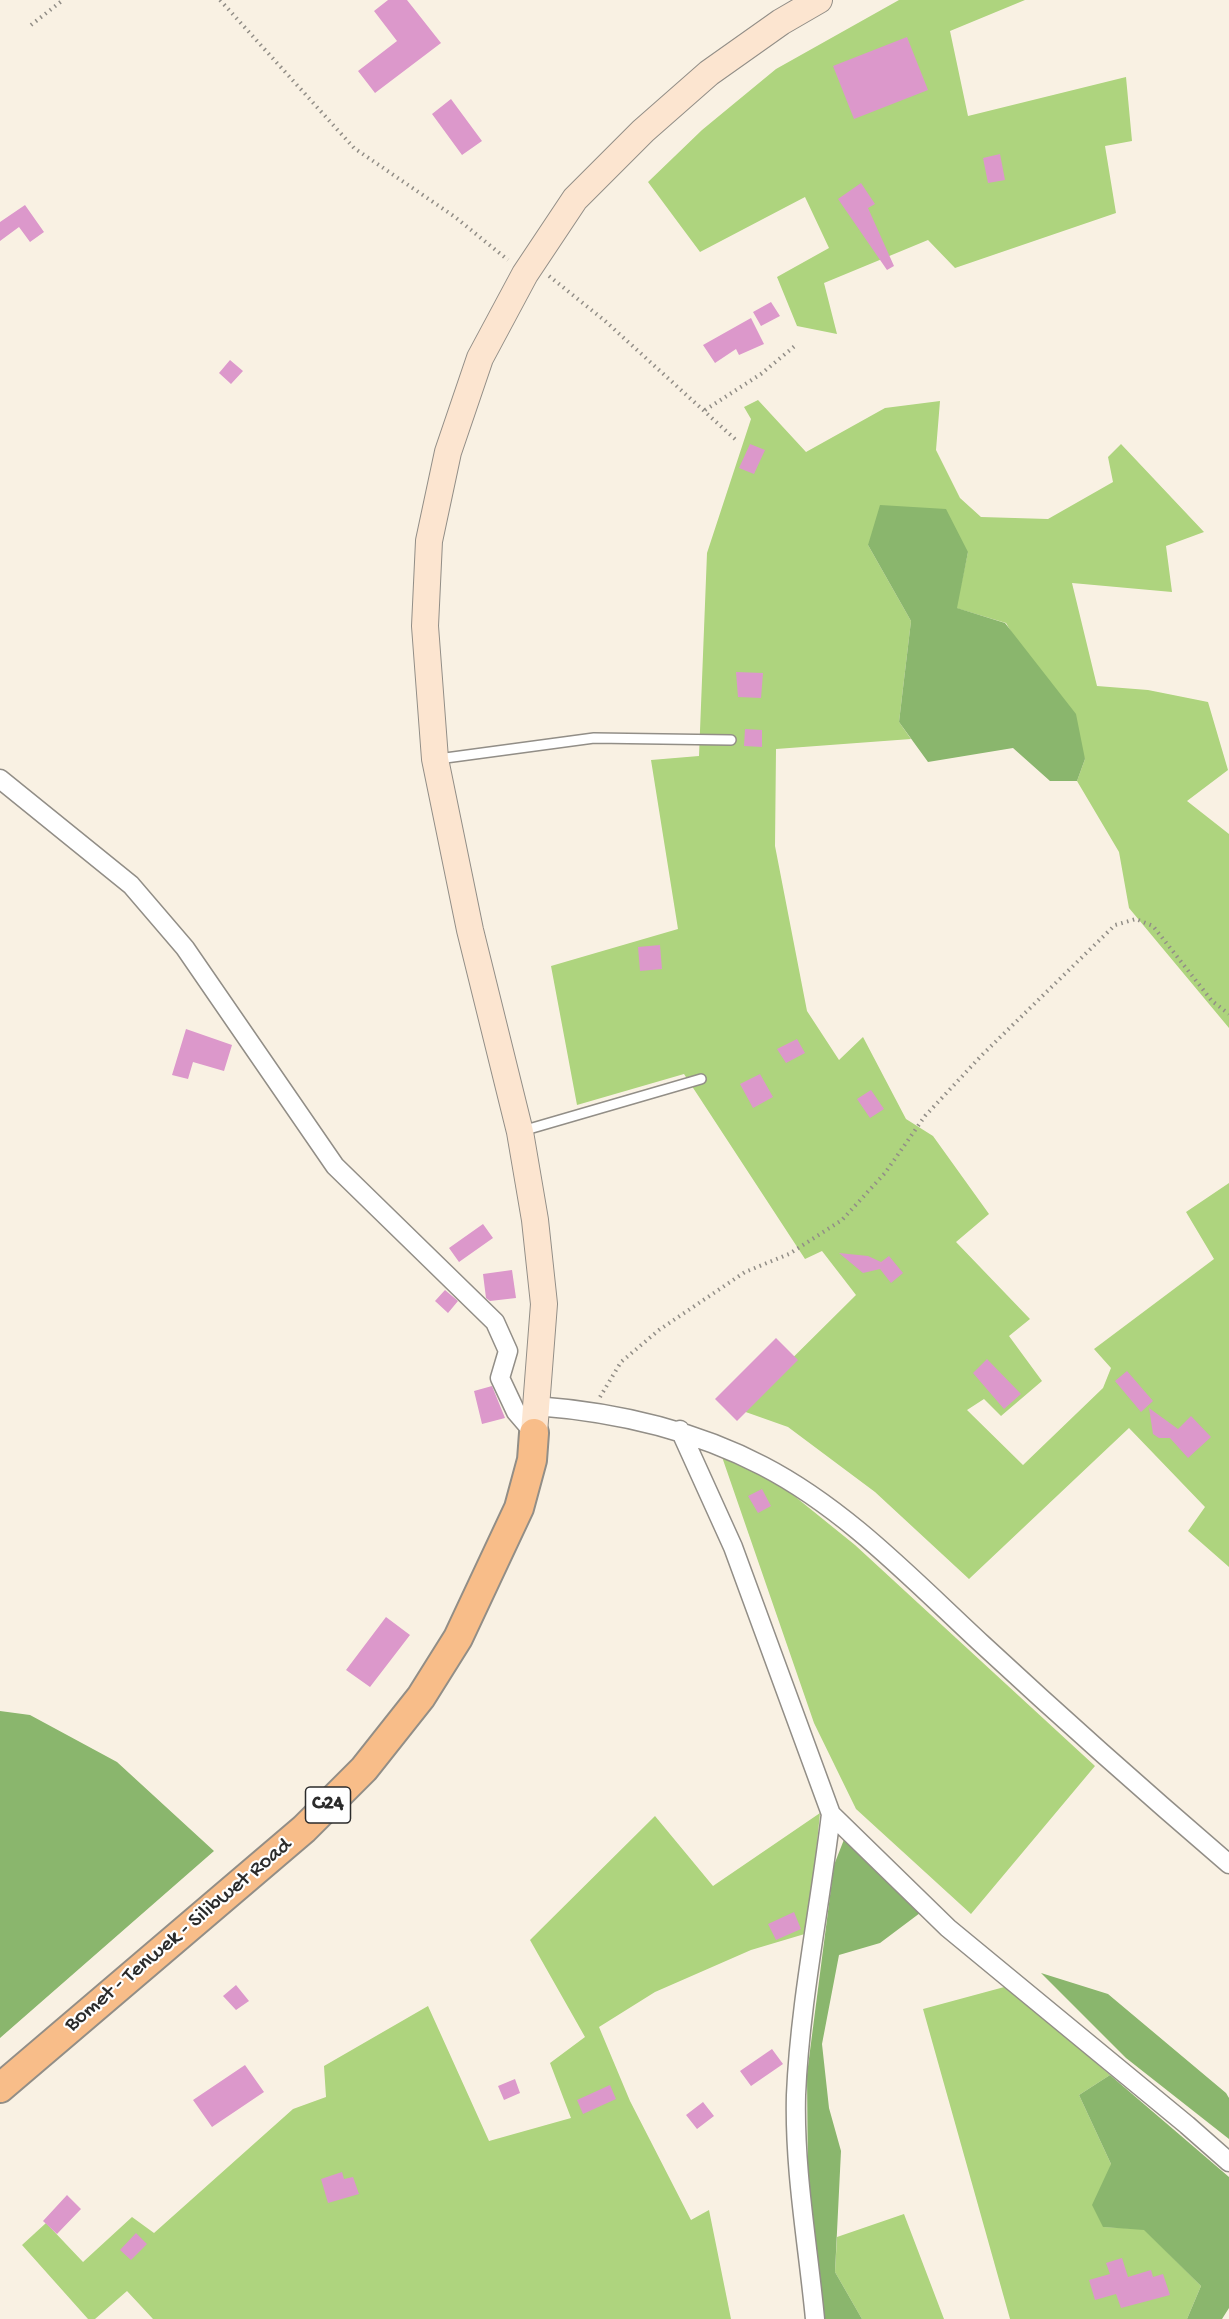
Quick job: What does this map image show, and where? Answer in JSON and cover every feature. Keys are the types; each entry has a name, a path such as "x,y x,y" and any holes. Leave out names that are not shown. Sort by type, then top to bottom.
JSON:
{"main road":[{"name":"C24","path":"535,1420 544,1304 536,1220 519,1132 470,930 435,759 425,626 429,541 448,452 480,358 529,268 575,199 643,131 709,73 781,22 819,0"},
{"name":"Bomet - Tenwek - Silibwet Road","path":"0,2088 304,1829 364,1769 421,1697 458,1638 519,1508 532,1460 535,1420"}],"street":[{"path":"0,779 131,885 185,948 335,1166 495,1322 508,1351 500,1378 516,1412 535,1420 592,1411 680,1430 764,1466 834,1512 876,1546 1099,1752 1229,1864"},
{"path":"680,1430 733,1547 831,1814 948,1928 1053,2013 1229,2162"},
{"path":"815,2319 797,2147 796,2096 804,1999 820,1908 831,1814"}],"lane":[{"path":"435,759 594,738 731,740"},
{"path":"519,1132 701,1079"}],"path":[{"path":"31,25 63,0"},
{"path":"220,0 354,148 604,320 736,440"},
{"path":"705,410 761,374 796,345"},
{"path":"592,1411 621,1362 659,1330 745,1272 789,1254 842,1220 885,1173 925,1116 982,1055 1115,925 1136,919 1153,926 1212,1001 1229,1014"}],"green space":[{"path":"899,0 1025,0 950,31 968,116 1126,77 1132,141 1105,146 1116,213 955,268 928,240 824,283 837,334 797,326 777,277 829,248 805,197 700,252 648,182 702,130 776,69"},
{"path":"758,400 806,452 885,408 940,401 936,450 960,498 981,517 1048,519 1113,482 1108,457 1121,444 1204,532 1166,546 1172,592 1072,583 1097,686 1148,690 1208,702 1228,770 1187,801 1229,834 1229,1028 1129,908 1119,852 1077,781 1085,759 1006,623 956,608 968,552 868,545 911,621 899,722 911,739 776,749 775,846 807,1011 839,1060 863,1037 906,1119 933,1136 989,1214 956,1242 1030,1319 1009,1336 1042,1381 1001,1416 984,1399 967,1410 1023,1465 1103,1388 1111,1368 1094,1349 1214,1259 1186,1212 1229,1183 1229,1567 1188,1531 1205,1507 1129,1428 969,1579 875,1492 788,1427 740,1410 856,1295 822,1251 805,1259 684,1074 577,1105 551,966 678,929 651,760 699,756 707,553 751,419 744,407"},
{"path":"880,505 946,509 968,552 957,608 1005,623 1076,714 1085,759 1077,781 1050,781 1013,748 928,762 899,722 911,621 868,545"},
{"path":"721,1454 777,1482 855,1545 1095,1766 971,1914 856,1809 814,1723"},
{"path":"0,1711 30,1715 117,1762 214,1851 0,2038"},
{"path":"820,1813 808,1933 751,1950 655,1992 599,2027 630,2101 691,2220 709,2210 731,2319 153,2319 127,2291 95,2319 88,2319 22,2245 46,2223 83,2262 132,2217 154,2233 293,2109 326,2097 324,2066 428,2006 489,2141 571,2118 550,2063 585,2037 530,1940 655,1816 713,1886"},
{"path":"845,1837 920,1913 880,1943 839,1955 822,2044 829,2108 841,2151 835,2272 862,2319 823,2319 808,2188 807,2074 834,1865"},
{"path":"1041,1973 1108,1994 1226,2093 1229,2098 1229,2139 1126,2058"},
{"path":"1008,1986 1110,2075 1079,2095 1111,2164 1103,2227 1144,2229 1201,2286 1187,2319 1010,2319 923,2009"},
{"path":"1110,2075 1229,2177 1229,2308 1222,2319 1187,2319 1201,2286 1144,2230 1103,2227 1092,2205 1111,2164 1079,2095"},
{"path":"904,2214 944,2319 862,2319 835,2272 837,2237"}],"building":[{"path":"388,0 407,0 441,43 375,93 358,71 397,41 374,11"},
{"path":"907,37 928,90 854,119 833,66"},
{"path":"451,99 482,141 462,155 432,114"},
{"path":"1000,154 1005,180 988,183 983,158"},
{"path":"861,183 875,204 868,208 894,266 887,270 838,199"},
{"path":"25,205 44,232 30,242 19,227 0,241 0,222"},
{"path":"771,302 780,316 761,326 753,312"},
{"path":"751,318 764,344 739,355 736,349 715,363 703,345"},
{"path":"230,360 243,371 231,384 219,373"},
{"path":"750,444 765,450 754,474 739,468"},
{"path":"736,672 763,673 761,698 738,697"},
{"path":"745,729 762,730 762,747 744,746"},
{"path":"660,945 662,969 640,971 638,947"},
{"path":"186,1029 232,1045 224,1071 193,1062 188,1079 172,1075"},
{"path":"797,1039 805,1053 786,1063 777,1049"},
{"path":"760,1074 773,1097 753,1108 740,1084"},
{"path":"871,1090 884,1109 870,1118 857,1099"},
{"path":"483,1224 493,1238 459,1262 449,1248"},
{"path":"839,1253 868,1256 881,1262 889,1256 903,1273 891,1283 880,1269 863,1273"},
{"path":"512,1270 516,1298 490,1301 486,1298 483,1274"},
{"path":"445,1290 458,1301 448,1313 435,1301"},
{"path":"776,1338 798,1360 737,1421 715,1399"},
{"path":"987,1359 1021,1394 1004,1409 973,1373"},
{"path":"1127,1371 1153,1401 1141,1412 1115,1381"},
{"path":"492,1386 505,1418 482,1424 474,1391"},
{"path":"1149,1408 1178,1429 1191,1416 1211,1437 1188,1458 1170,1438 1159,1438 1153,1434"},
{"path":"762,1489 771,1506 758,1513 748,1496"},
{"path":"386,1617 410,1635 370,1687 346,1670"},
{"path":"794,1912 801,1929 776,1940 768,1924"},
{"path":"236,1985 249,2001 236,2010 223,1996"},
{"path":"772,2049 783,2064 751,2086 740,2071"},
{"path":"245,2065 264,2092 212,2127 193,2100"},
{"path":"515,2079 520,2093 504,2100 498,2086"},
{"path":"610,2085 616,2099 583,2114 577,2100"},
{"path":"703,2102 714,2116 697,2129 686,2115"},
{"path":"342,2172 344,2179 353,2177 359,2194 328,2203 321,2179"},
{"path":"67,2195 81,2209 57,2234 43,2221"},
{"path":"136,2233 147,2244 131,2260 120,2250"},
{"path":"1122,2258 1128,2277 1151,2270 1153,2277 1163,2274 1170,2295 1121,2308 1116,2294 1095,2300 1089,2280 1110,2274 1106,2263"}]}
